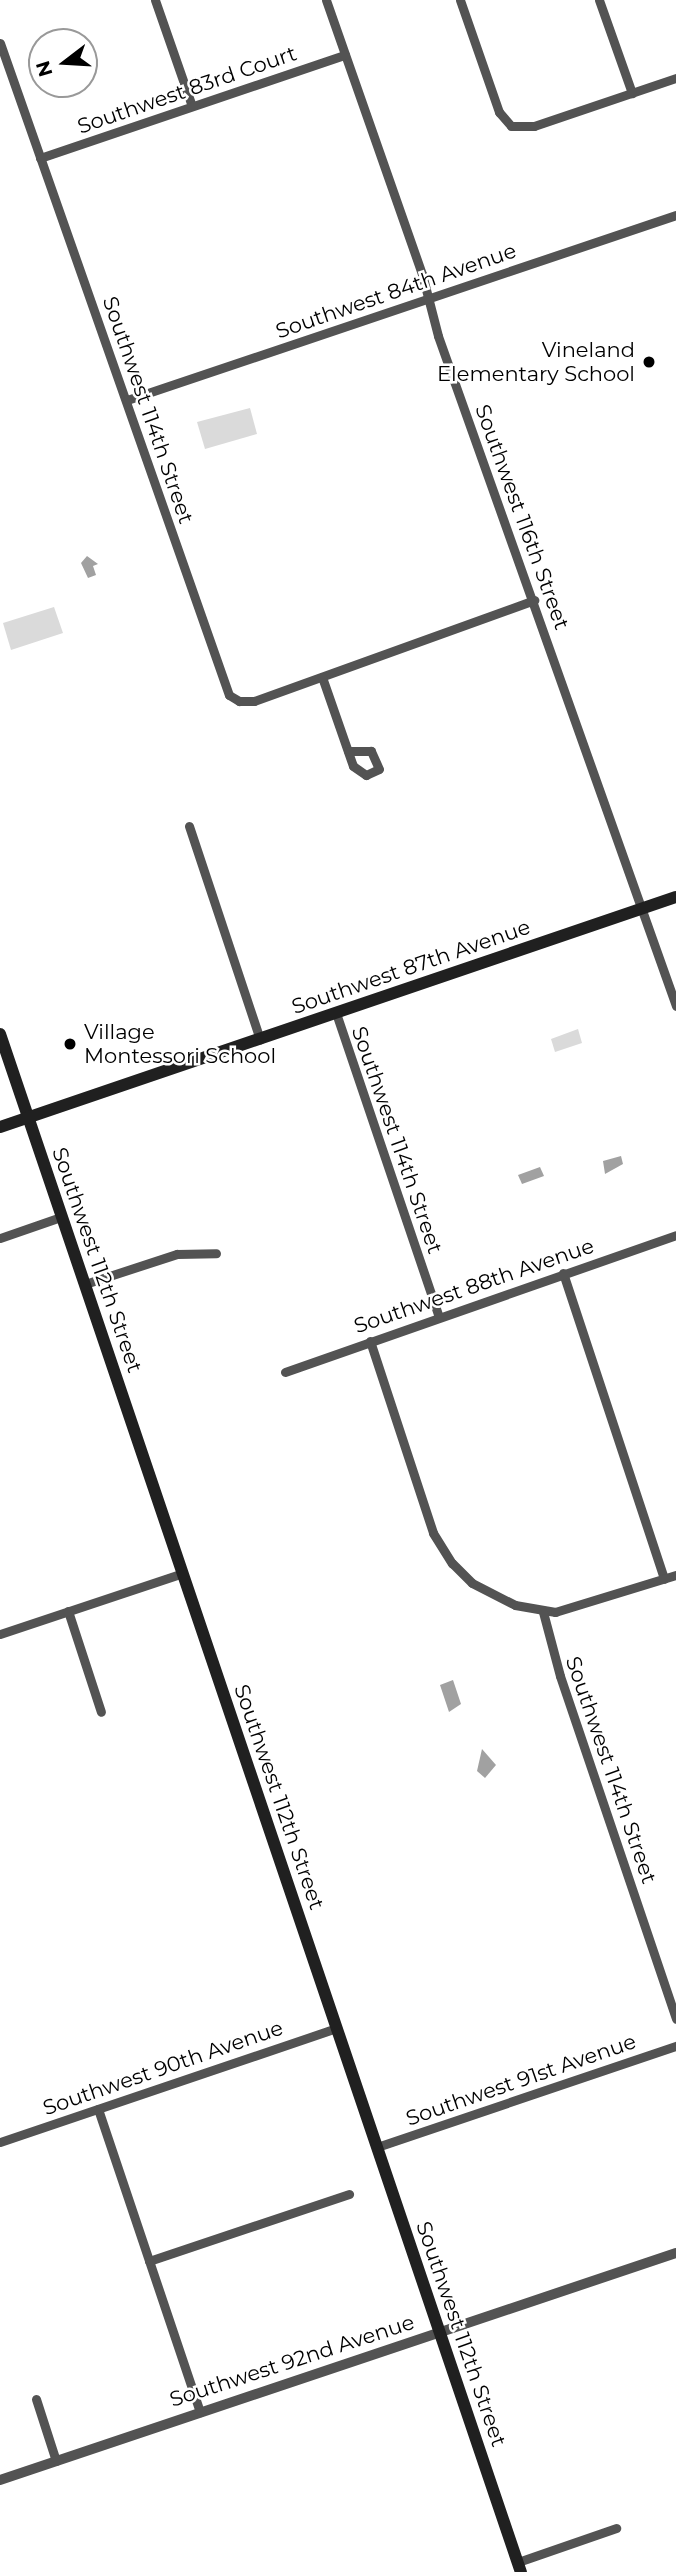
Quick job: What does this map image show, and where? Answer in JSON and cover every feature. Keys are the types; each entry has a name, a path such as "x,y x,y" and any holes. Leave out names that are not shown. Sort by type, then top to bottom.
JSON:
{"main road":[{"name":"Southwest 87th Avenue","path":"0,1127 676,897"},
{"name":"Southwest 112th Street","path":"0,1034 519,2567"}],"street":[{"path":"155,0 192,106"},
{"name":"Southwest 116th Street","path":"326,0 676,1006"},
{"path":"460,0 499,112 512,126 534,126 676,78"},
{"path":"599,0 632,93"},
{"name":"Southwest 114th Street","path":"0,43 127,400 226,691 248,702 534,600"},
{"name":"Southwest 83rd Court","path":"40,158 345,55"},
{"name":"Southwest 84th Avenue","path":"127,400 676,215"},
{"path":"322,677 348,751"},
{"path":"189,826 260,1039"},
{"name":"Southwest 114th Street","path":"336,1013 439,1317"},
{"path":"0,1238 61,1217"},
{"name":"Southwest 88th Avenue","path":"285,1372 676,1234"},
{"path":"85,1284 177,1254 216,1253"},
{"path":"563,1273 664,1579"},
{"path":"370,1341 442,1549 480,1588 543,1612 579,1607 676,1575"},
{"path":"0,1634 183,1573"},
{"path":"68,1611 101,1712"},
{"name":"Southwest 114th Street","path":"543,1612 560,1676 676,2019"},
{"name":"Southwest 90th Avenue","path":"0,2142 337,2028"},
{"name":"Southwest 91st Avenue","path":"377,2147 676,2046"},
{"path":"98,2109 200,2412"},
{"path":"149,2261 349,2194"},
{"name":"Southwest 92nd Avenue","path":"0,2480 676,2253"},
{"path":"36,2399 56,2461"},
{"path":"519,2567 616,2528"}],"shaded area":[{"path":"250,408 257,434 205,449 197,422"},
{"path":"87,556 98,564 93,566 96,575 88,578 81,563"},
{"path":"54,607 63,633 11,650 3,623"},
{"path":"578,1029 582,1043 555,1052 551,1039"},
{"path":"621,1156 623,1164 605,1174 603,1161"},
{"path":"540,1167 544,1176 522,1184 518,1175"},
{"path":"453,1680 461,1704 449,1712 440,1685"},
{"path":"482,1749 496,1765 485,1778 477,1771"}],"place":[{"name":"Vineland Elementary School","path":"649,362"},
{"name":"Village Montessori School","path":"70,1044"}]}
